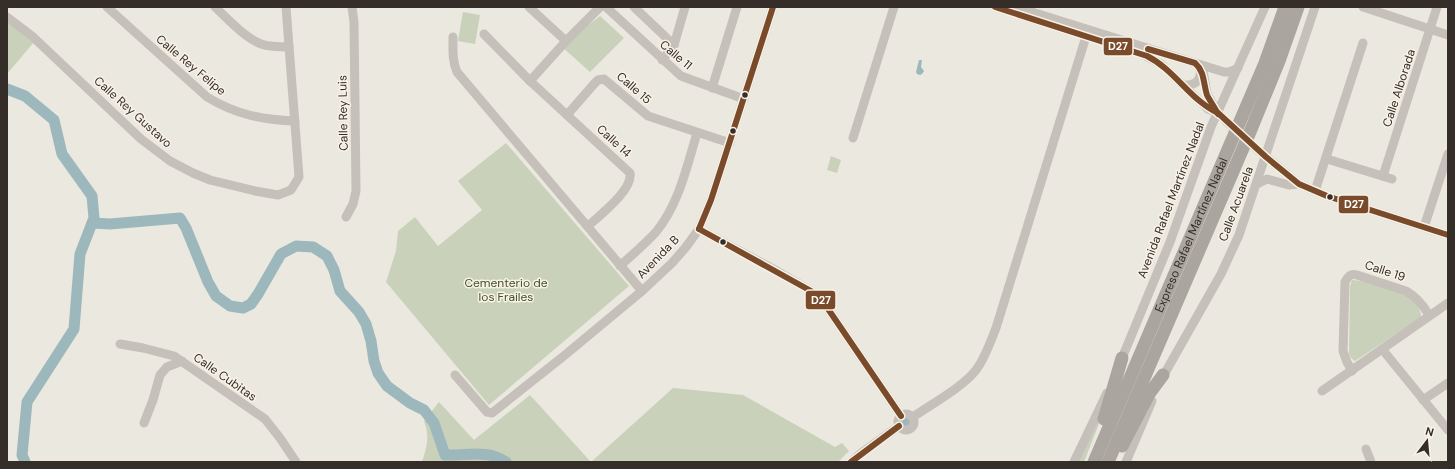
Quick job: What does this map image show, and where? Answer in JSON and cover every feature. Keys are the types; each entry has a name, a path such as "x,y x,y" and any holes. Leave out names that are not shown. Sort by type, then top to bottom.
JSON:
{"highway":[{"name":"Expreso Rafael Martínez Nadal","path":"1093,462 1262,70 1285,7"},
{"name":"Expreso Rafael Martínez Nadal","path":"1109,462 1250,132 1279,61 1298,7"},
{"path":"1093,462 1098,435 1122,358"},
{"path":"1109,462 1121,447 1149,394 1163,375"}],"street":[{"name":"Calle Rey Felipe","path":"107,7 207,97 222,106 249,116 295,121"},
{"path":"215,7 241,30 262,44 274,47 289,47"},
{"name":"Calle Rey Gustavo","path":"7,17 32,36 141,139 170,161 210,180 278,195 291,190 299,177 286,7"},
{"name":"Calle Rey Luis","path":"346,217 354,204 356,191 354,22 352,7"},
{"path":"529,7 566,41"},
{"path":"530,81 566,41 600,7"},
{"name":"Calle 11","path":"606,7 681,76 744,99"},
{"path":"634,7 674,45"},
{"path":"662,60 674,45 686,7"},
{"path":"712,88 737,7"},
{"name":"Avenida B","path":"455,375 487,412 492,413 642,291 672,263 686,247 699,228 711,200 773,7"},
{"path":"852,138 894,7"},
{"path":"995,7 1224,72 1229,72 1238,68"},
{"path":"1020,7 1154,59 1166,68 1208,109 1218,113"},
{"name":"Avenida Rafael Martínez Nadal","path":"1074,462 1122,358 1170,242 1218,113 1265,7"},
{"name":"Calle Acuarela","path":"1126,462 1163,375 1221,274 1239,235 1257,184 1263,155 1315,7"},
{"path":"1363,7 1379,9 1448,35"},
{"name":"Calle Alborada","path":"1383,176 1437,7"},
{"path":"913,417 963,382 975,371 985,355 996,328 1087,33"},
{"name":"Calle 14","path":"484,34 530,81 630,172 631,175 628,183 616,200 588,226"},
{"path":"453,37 455,67 457,72 642,291"},
{"path":"1316,191 1363,43"},
{"path":"1183,85 1191,85 1197,82 1200,75 1197,65"},
{"path":"1197,65 1204,73 1207,94 1218,113 1263,155 1299,184 1448,235"},
{"name":"Calle 15","path":"567,114 598,80 604,79 644,114 730,143"},
{"path":"620,266 656,231 667,215 679,190 697,133"},
{"path":"1424,227 1445,172 1448,154"},
{"path":"1327,159 1392,179"},
{"path":"1257,184 1267,179 1289,185 1299,184"},
{"path":"699,228 811,291 824,303 901,416"},
{"name":"Calle 19","path":"1352,371 1346,362 1343,351 1345,282 1350,275 1357,275 1412,294 1429,315"},
{"path":"1322,391 1448,303"},
{"name":"Calle Cubitas","path":"120,344 164,352 182,361 265,419 296,462"},
{"path":"1382,349 1448,430"},
{"path":"144,423 153,400 160,375 166,367 182,361"},
{"path":"1423,400 1448,383"},
{"path":"899,426 898,421 901,416 907,414 913,417"},
{"path":"899,426 903,429 910,429 914,423 913,417"},
{"path":"851,462 899,426"},
{"path":"1366,450 1371,462"}],"green space":[{"path":"463,12 480,15 475,44 458,41"},
{"path":"600,16 624,38 590,72 561,46"},
{"path":"7,22 34,42 7,74"},
{"name":"Cementerio de los Frailes","path":"506,143 629,286 489,405 386,282 396,251 398,231 415,217 438,246 482,210 458,181"},
{"path":"831,156 841,160 837,173 827,170"},
{"path":"1352,280 1372,284 1403,294 1419,308 1421,314 1421,317 1355,361 1349,354 1350,286"},
{"path":"673,388 743,395 835,447 842,443 849,451 838,462 591,462"},
{"path":"530,395 591,462 422,462 427,442 427,432 424,421 439,402 474,440"},
{"path":"1100,415 1102,416 1084,462 1078,462"}],"water":[{"path":"919,60 922,60 921,67 924,71 920,75 916,72"},
{"path":"906,416 910,418 912,422 910,426 906,428 902,426 900,422 902,418"}],"waterway":[{"path":"7,89 25,96 54,120 62,154 92,196 94,218 80,254 74,329 27,402 22,455 25,462"},
{"path":"92,223 110,224 180,218 186,228 208,282 216,296 230,306 243,308 251,304 281,254 296,246 313,247 327,256 334,270 340,291 359,312 366,324 378,373 387,386 410,403 424,410 434,423 445,455 484,454 499,458 506,462"}],"transit line":[{"name":"D27","path":"699,229 711,200 773,7"},
{"name":"D27","path":"995,7 1147,56 1166,69 1199,101 1218,113 1266,157 1299,184 1327,196 1448,235"},
{"name":"D27","path":"1148,49 1195,63 1201,70 1207,95 1218,114"},
{"name":"D27","path":"699,229 811,291 824,303 901,416"},
{"name":"D27","path":"851,462 899,426"}]}
